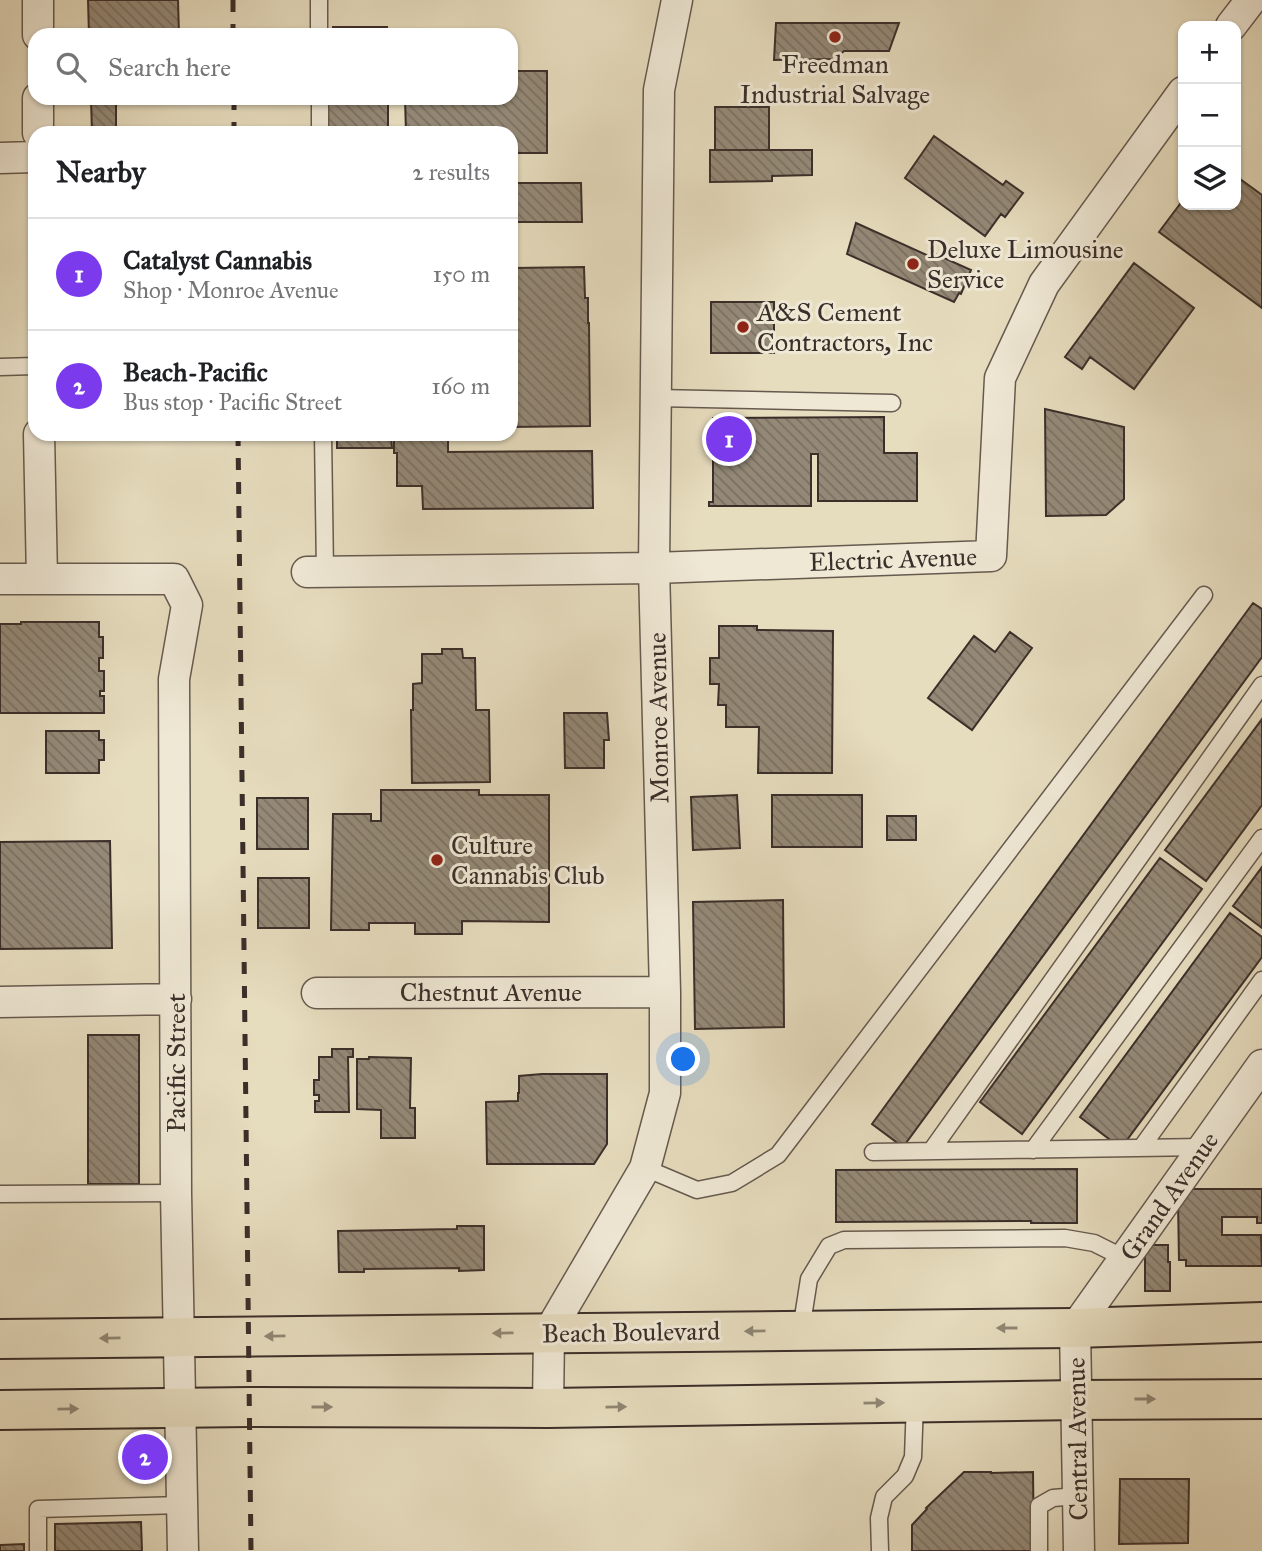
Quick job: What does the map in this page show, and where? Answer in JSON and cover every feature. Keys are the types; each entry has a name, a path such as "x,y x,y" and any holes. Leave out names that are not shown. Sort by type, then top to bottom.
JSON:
{"main road":[{"name":"Beach Boulevard","path":"0,1339 1075,1328 1262,1322"},
{"path":"0,1410 548,1408 1262,1399"}],"street":[{"path":"38,0 38,28"},
{"name":"Monroe Avenue","path":"548,1408 549,1332 646,1168 665,1093 665,992 654,568 659,90 677,0"},
{"path":"1235,21 1251,0"},
{"name":"Electric Avenue","path":"654,568 991,556 1000,378 1044,284 1178,99"},
{"path":"38,105 38,126"},
{"path":"0,158 28,157"},
{"path":"0,579 42,579 39,441"},
{"path":"316,572 654,568"},
{"name":"Pacific Street","path":"42,579 174,579 187,606 174,679 176,1193 183,1551"},
{"name":"Chestnut Avenue","path":"317,993 665,992"},
{"path":"0,1002 176,999"},
{"name":"Grand Avenue","path":"1075,1328 1262,1065"},
{"name":"Central Avenue","path":"1075,1328 1079,1551"}],"lane":[{"path":"319,0 319,28"},
{"path":"320,105 320,126"},
{"path":"0,367 28,366"},
{"path":"656,398 892,403"},
{"path":"316,572 323,441"},
{"path":"646,1168 696,1190 732,1183 778,1156 1203,595"},
{"path":"931,1151 1262,685"},
{"path":"1033,1150 1262,838"},
{"path":"1141,1148 1262,980"},
{"path":"873,1152 1203,1147"},
{"path":"0,1195 176,1193"},
{"path":"801,1330 809,1279 829,1246 844,1240 1065,1238 1094,1243 1124,1258"},
{"path":"880,1551 879,1518 884,1497 905,1476 913,1457 915,1402"},
{"path":"1039,1551 1039,1506 1053,1498 1078,1496"},
{"path":"38,1551 38,1509 182,1504"}],"building":[{"path":"88,0 178,0 179,28 89,28"},
{"name":"Freedman Industrial Salvage","path":"776,23 899,23 889,51 844,51 835,59 774,60"},
{"path":"333,27 387,27 387,28"},
{"path":"518,71 547,71 547,153 518,153 518,126 406,126 405,105 518,105"},
{"path":"91,105 116,105 116,126 92,126"},
{"path":"320,105 388,105 388,126 321,126"},
{"path":"715,107 769,107 769,150 715,150"},
{"path":"934,136 1003,185 1006,181 1023,193 1005,217 1001,214 985,236 905,178"},
{"path":"710,150 812,150 812,175 772,176 772,181 710,182"},
{"path":"1241,180 1262,195 1262,308 1159,232 1178,207 1178,210 1241,210"},
{"path":"518,183 581,183 582,222 518,222"},
{"name":"Deluxe Limousine Service","path":"856,223 931,257 933,253 971,270 961,294 959,293 954,302 847,254"},
{"path":"1134,263 1194,308 1134,389 1090,357 1082,369 1065,357"},
{"path":"584,267 589,323 590,426 518,427 518,268"},
{"name":"A&S Cement Contractors, Inc","path":"711,302 774,302 774,353 711,353"},
{"path":"1045,409 1124,427 1124,499 1106,515 1046,516"},
{"path":"884,417 884,453 917,453 917,501 818,501 818,454 811,454 811,506 709,506 709,502 713,502 713,418"},
{"path":"337,441 392,441 392,448 337,448"},
{"path":"394,441 448,441 448,452 592,451 593,508 423,509 422,486 397,486 397,453 394,453"},
{"path":"1253,603 1262,609 1262,657 903,1147 872,1124"},
{"path":"99,622 99,637 103,637 103,658 99,658 99,671 104,671 104,691 100,691 100,696 104,696 104,713 0,713 0,624"},
{"path":"719,626 757,626 757,630 833,631 832,773 758,773 759,727 726,727 726,705 718,705 719,684 710,684 710,658 719,658"},
{"path":"1010,632 1032,648 972,730 928,698 974,636 995,652"},
{"path":"442,649 462,649 463,658 475,658 476,710 489,710 490,782 412,783 413,684 422,683 422,654 442,654"},
{"path":"564,713 607,713 609,740 604,740 604,768 565,768"},
{"path":"1262,719 1262,805 1206,881 1165,850"},
{"path":"46,731 99,731 99,740 104,740 104,760 99,760 99,773 46,773"},
{"path":"381,790 479,790 479,795 549,795 549,922 462,921 462,934 415,934 415,923 369,923 369,930 331,930 333,814 371,814 371,821 381,821"},
{"path":"737,795 740,848 693,850 691,797"},
{"path":"772,795 862,795 862,847 772,847"},
{"path":"257,798 308,798 308,849 257,849"},
{"path":"887,816 916,816 916,840 887,840"},
{"path":"110,841 112,948 0,949 0,842"},
{"path":"1160,858 1202,889 1022,1134 980,1102"},
{"path":"1262,867 1262,928 1233,906"},
{"path":"258,878 309,878 309,928 258,928"},
{"path":"783,900 784,1027 695,1029 693,902"},
{"path":"1230,913 1262,937 1262,957 1121,1148 1080,1117"},
{"path":"88,1035 139,1035 139,1184 88,1184"},
{"path":"332,1049 353,1049 353,1057 348,1057 349,1112 315,1112 315,1101 319,1101 319,1095 314,1095 314,1080 319,1080 319,1057 332,1057"},
{"path":"411,1058 410,1108 415,1108 415,1138 381,1138 381,1110 357,1109 357,1059"},
{"path":"607,1074 607,1144 594,1164 487,1164 486,1102 518,1101 519,1076"},
{"path":"1077,1169 1077,1223 836,1222 836,1170"},
{"path":"1184,1189 1262,1189 1262,1223 1257,1223 1257,1217 1222,1217 1222,1235 1261,1235 1262,1266 1186,1266 1186,1260 1179,1260 1178,1200 1185,1200"},
{"path":"457,1226 484,1226 484,1270 364,1269 364,1272 339,1272 338,1231 457,1229"},
{"path":"1145,1245 1168,1245 1170,1291 1145,1291"},
{"path":"964,1472 1033,1472 1034,1551 912,1551 912,1525"},
{"path":"1120,1479 1189,1479 1188,1543 1119,1544"},
{"path":"141,1522 142,1551 55,1551 55,1524"},
{"path":"24,1544 24,1551 0,1551 0,1545"}],"railway":[{"path":"233,0 233,28"},
{"path":"234,105 234,126"},
{"path":"238,441 251,1551"}],"place":[{"name":"Freedman Industrial Salvage","path":"835,37"},
{"name":"Deluxe Limousine Service","path":"913,264"},
{"name":"A&S Cement Contractors, Inc","path":"743,327"},
{"name":"Catalyst Cannabis","path":"729,439"},
{"name":"Culture Cannabis Club","path":"437,860"},
{"name":"Beach-Pacific","path":"145,1457"}]}
